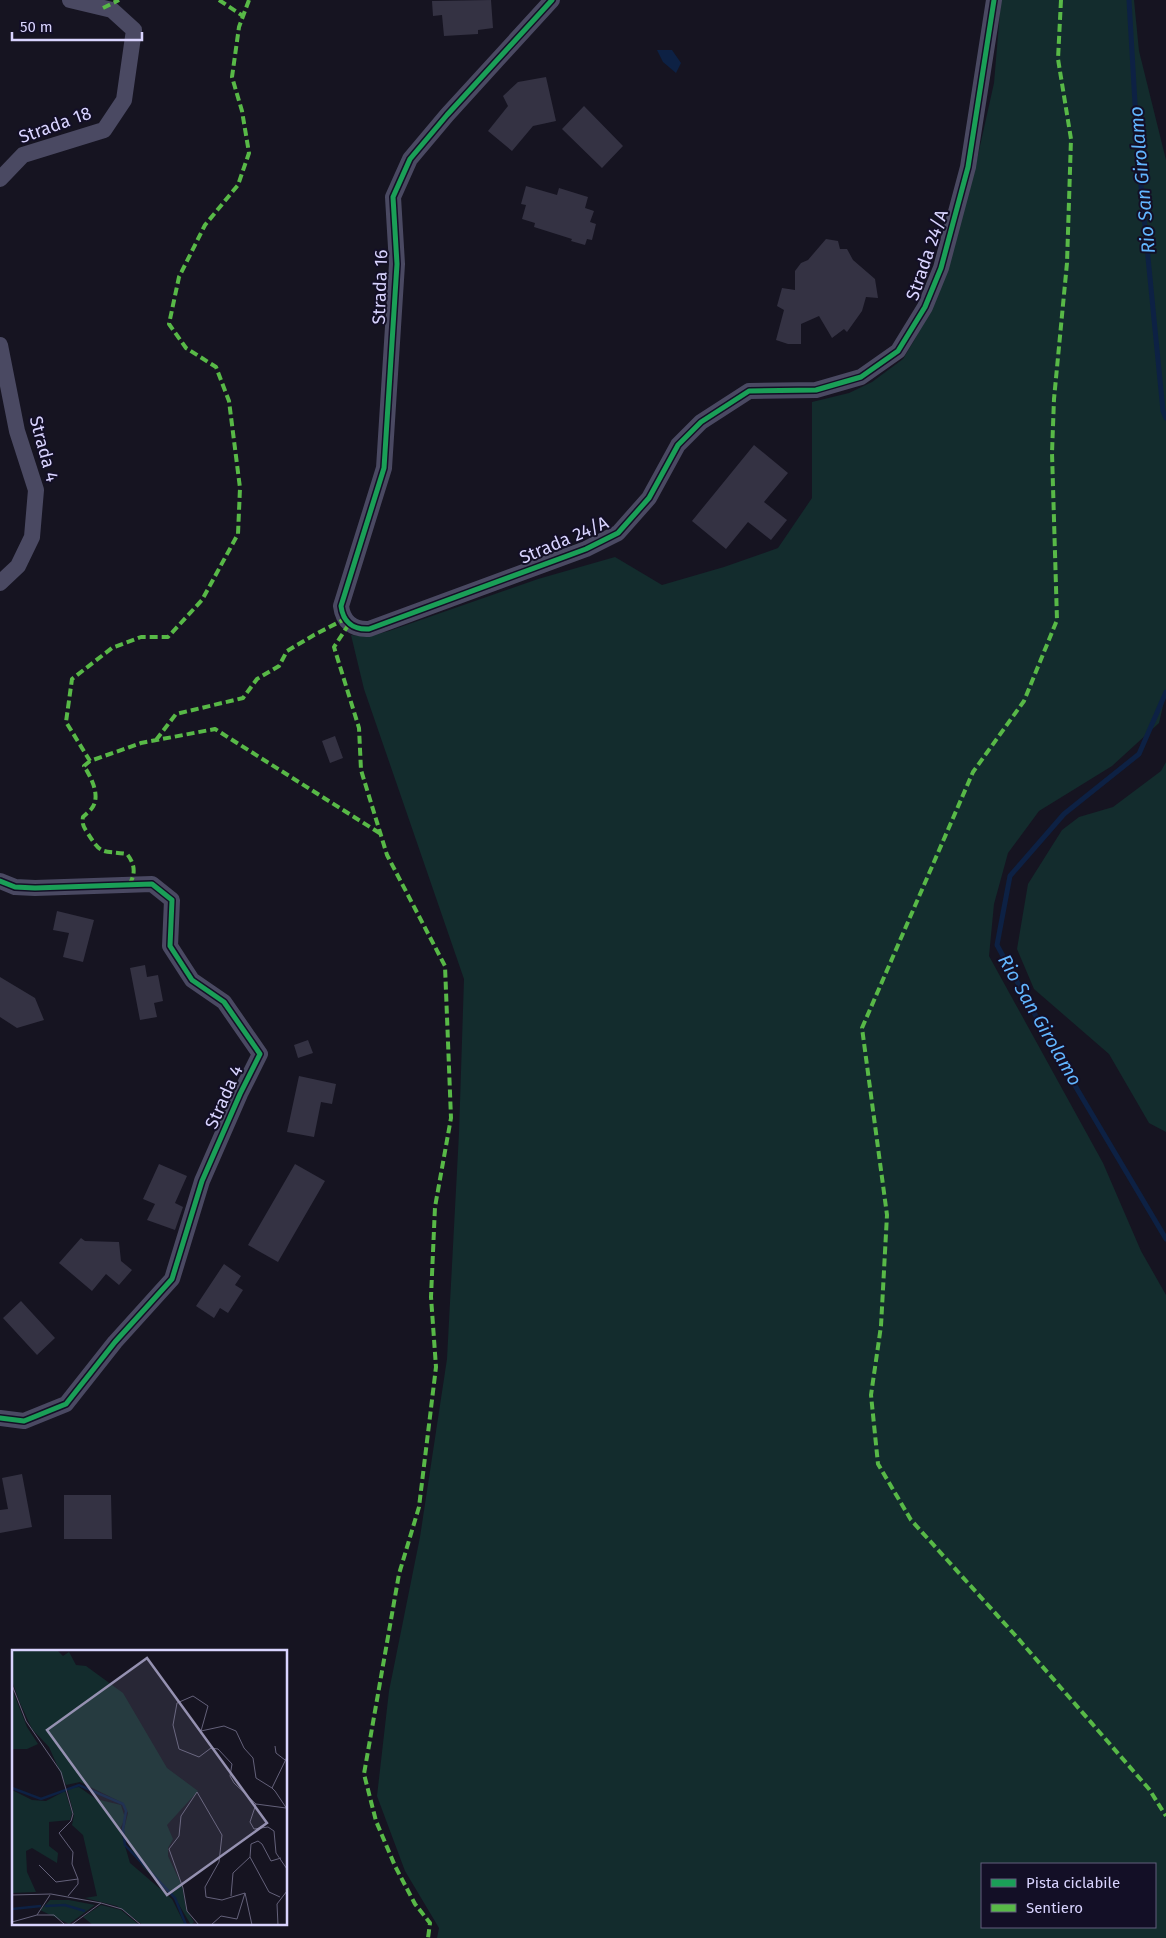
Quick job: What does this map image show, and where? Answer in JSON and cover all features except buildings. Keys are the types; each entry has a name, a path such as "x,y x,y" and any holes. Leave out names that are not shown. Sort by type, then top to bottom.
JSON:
{"street":[{"name":"Strada 18","path":"0,179 23,155 104,130 124,100 134,30 112,10 70,0"},
{"name":"Strada 16","path":"349,624 342,613 342,606 384,468 397,264 393,197 410,159 446,115 552,0"},
{"name":"Strada 24/A","path":"349,624 362,630 368,629 586,549 618,533 649,498 678,445 701,422 733,401 749,391 816,390 861,377 898,351 925,307 941,268 968,167 994,0"},
{"name":"Strada 4","path":"0,345 18,430 36,490 32,537 18,566 0,583"},
{"name":"Strada 4","path":"0,881 14,887 35,888 152,884 172,900 170,946 192,980 224,1002 260,1054 240,1094 202,1181 172,1279 115,1342 66,1404 24,1421 0,1418"}],"green space":[{"path":"1001,0 1134,0 1139,51 1166,160 1166,693 1159,723 1112,766 1039,811 1008,853 994,904 989,956 1103,1163 1141,1251 1166,1295 1166,1938 437,1938 439,1928 405,1871 377,1796 389,1691 420,1537 447,1359 459,1133 464,979 364,689 351,635 366,637 389,631 538,579 615,557 662,585 724,567 778,548 812,498 812,402 849,393 872,382 903,359 935,300 974,173 994,83"},
{"path":"1166,762 1166,1132 1149,1123 1109,1054 1034,989 1017,949 1028,884 1062,830 1079,817 1113,807 1161,771"}],"water":[{"path":"657,50 672,50 681,63 676,73 663,62"}],"waterway":[{"name":"Rio San Girolamo","path":"1129,0 1138,155 1163,411 1166,418"},
{"name":"Rio San Girolamo","path":"1166,692 1139,754 1064,814 1010,876 997,945 1061,1062 1166,1239"}],"marked path":[{"path":"103,8 119,0"},
{"path":"219,0 243,16"},
{"path":"249,0 239,27 232,77 242,111 249,153 238,185 205,225 179,277 169,324 186,348 216,367 229,401 240,488 238,534 202,600 168,637 141,637 112,648 72,679 66,722 90,761 141,743 215,729 381,834"},
{"path":"1061,0 1058,59 1071,139 1067,263 1054,399 1052,453 1057,620 1024,701 973,772 862,1028 887,1215 881,1326 871,1395 878,1464 911,1520 1015,1635 1149,1789 1166,1816"},
{"path":"156,740 176,714 243,698 257,679 279,666 287,651 345,619"},
{"path":"349,624 334,647 359,728 361,770 387,855 445,966 451,1118 435,1207 431,1297 436,1367 419,1507 399,1574 364,1774 376,1821 395,1866 415,1904 430,1923 428,1938"},
{"path":"90,761 84,766 92,781 96,798 92,808 83,817 83,825 99,848 107,852 127,854 134,869 129,885"}],"cycle path":[{"path":"552,0 447,115 410,159 393,197 397,264 384,468 341,606 347,621 358,628 369,629 586,549 618,533 649,498 678,445 701,422 749,391 816,390 861,377 898,351 925,307 941,268 968,167 994,0"},
{"path":"0,881 15,887 35,888 152,884 172,900 170,946 192,980 224,1002 260,1054 240,1094 202,1181 172,1279 115,1342 66,1404 24,1421 0,1418"}]}
